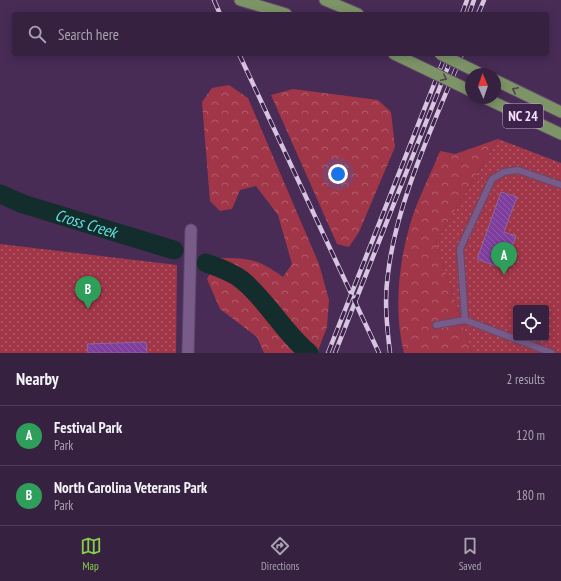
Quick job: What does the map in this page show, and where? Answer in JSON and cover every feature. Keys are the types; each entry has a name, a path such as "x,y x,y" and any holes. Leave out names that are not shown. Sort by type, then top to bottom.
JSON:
{"main road":[{"path":"326,0 353,12"},
{"path":"245,1 280,12"},
{"path":"398,56 465,88"},
{"path":"444,56 468,68"},
{"name":"NC 24","path":"501,83 561,112"},
{"name":"NC 24","path":"498,104 561,134"}],"street":[{"path":"188,353 191,230"}],"lane":[{"path":"465,320 460,248 492,179 504,172 518,170 561,185"},
{"path":"436,325 465,320 552,353"}],"green space":[{"path":"229,85 248,98 319,264 329,300 327,327 317,353 264,353 257,337 220,309 207,279 218,258 238,258 260,263 283,277 292,264 278,215 256,186 240,190 232,209 220,211 210,201 202,102 212,88"},
{"path":"293,89 378,100 391,112 395,147 359,232 349,247 337,244 271,95"},
{"path":"498,139 436,242 472,353 404,353 398,306 402,259 412,218 440,151 455,154"},
{"path":"498,139 561,163 561,353 472,353 436,242"},
{"path":"0,244 177,265 176,353 0,353"}],"building":[{"path":"501,192 517,197 504,232 516,236 504,269 477,259"},
{"path":"146,342 147,353 88,353 87,344"}],"waterway":[{"name":"Cross Creek","path":"0,194 23,204 174,250"},
{"name":"Cross Creek","path":"206,263 229,272 242,280 260,297 291,336 309,353"}],"railway":[{"path":"214,0 219,12"},
{"path":"463,12 467,0"},
{"path":"470,12 474,0"},
{"path":"479,12 484,0"},
{"path":"240,56 379,353"},
{"path":"328,353 445,56"},
{"path":"335,353 452,56"},
{"path":"390,353 386,294 392,247 399,219 418,162 461,56"}],"place":[{"name":"Festival Park","path":"504,275"},
{"name":"North Carolina Veterans Park","path":"88,309"}]}
